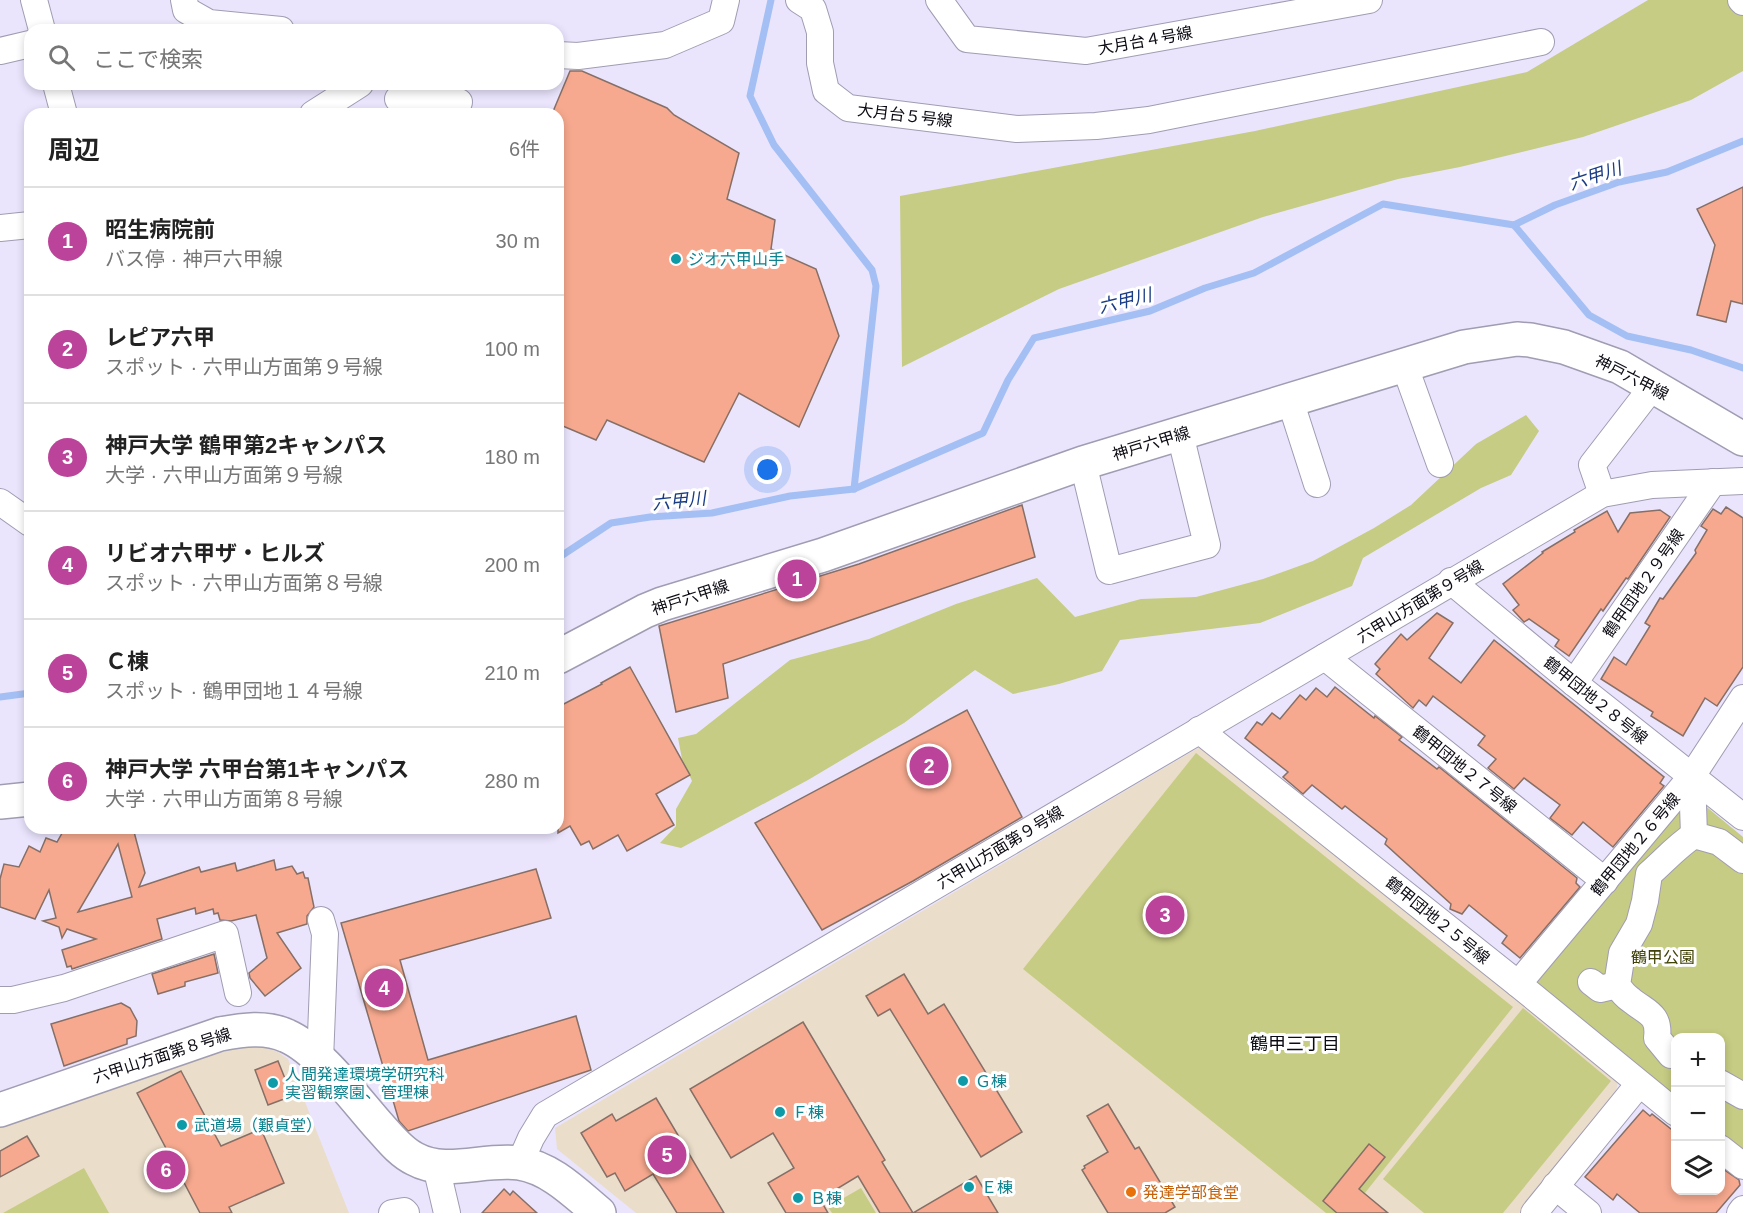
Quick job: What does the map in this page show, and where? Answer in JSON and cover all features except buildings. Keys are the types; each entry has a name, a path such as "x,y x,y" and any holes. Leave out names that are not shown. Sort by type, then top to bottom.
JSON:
{"main road":[{"name":"神戸六甲線","path":"564,654 662,604 831,552 1083,463 1404,364 1464,347 1506,339 1530,339 1564,347 1620,368 1743,439"},
{"path":"0,802 24,800"},
{"name":"六甲山方面第８号線","path":"0,1110 220,1034 243,1029 268,1030 287,1035 320,1060"},
{"path":"320,1060 400,1149 417,1161 436,1166 520,1163 549,1174 586,1207"}],"street":[{"path":"34,0 40,24"},
{"path":"184,0 186,10 209,23 219,24"},
{"path":"564,55 578,56 665,45 721,21 726,0"},
{"name":"大月台５号線","path":"799,0 813,9 820,32 820,63 826,91 848,108 1017,129 1096,126 1149,120 1541,42"},
{"name":"大月台４号線","path":"939,0 967,39 1086,51 1369,0"},
{"path":"0,51 24,45"},
{"path":"58,90 62,108"},
{"path":"323,108 351,90"},
{"path":"399,99 459,102"},
{"path":"0,228 24,226"},
{"path":"1404,364 1440,464"},
{"path":"1602,494 1592,465 1653,386"},
{"path":"1290,400 1317,484"},
{"path":"1083,463 1109,571 1206,545 1180,434"},
{"name":"六甲山方面第９号線","path":"520,1163 545,1115 1602,494 1652,485 1743,481"},
{"name":"鶴甲団地２９号線","path":"1574,683 1713,482"},
{"path":"0,502 24,519"},
{"name":"鶴甲団地２８号線","path":"1451,581 1574,683 1743,817"},
{"name":"鶴甲団地２７号線","path":"1325,657 1605,881"},
{"name":"鶴甲団地２６号線","path":"1518,984 1692,776 1743,698"},
{"name":"鶴甲団地２５号線","path":"1198,730 1518,984 1671,1109"},
{"path":"1692,776 1694,835"},
{"path":"1617,986 1622,953 1639,924 1646,902 1649,874 1665,861 1679,844 1694,835 1719,842 1743,860"},
{"path":"320,1060 325,934 321,920"},
{"path":"0,1000 13,1000 64,988 225,934 238,993"},
{"path":"1591,982 1600,989 1617,986"},
{"path":"1617,986 1629,999 1654,1016 1669,1033 1657,1038 1671,1055"},
{"path":"1534,1213 1639,1084"},
{"path":"1725,1086 1743,1096"},
{"path":"1725,1152 1743,1166"},
{"path":"436,1166 447,1213"},
{"path":"1555,1186 1588,1213"},
{"path":"1740,1213 1743,1209"},
{"path":"392,1213 404,1211 406,1213"}],"shaded area":[{"path":"1198,748 1209,750 1618,1080 1616,1092 1519,1213 636,1213 557,1149 555,1128"},
{"path":"242,1047 264,1047 288,1059 349,1213 0,1213 0,1126 190,1061"}],"green space":[{"path":"1648,0 1743,0 1743,71 1691,100 1583,137 1460,167 1398,179 1263,217 1059,289 902,367 900,196 1255,131 1527,72"},
{"path":"1526,415 1539,431 1511,475 1481,488 1363,558 1352,586 1260,623 1120,640 1102,671 1059,684 1013,694 975,670 904,723 808,780 681,848 660,843 676,826 676,809 692,781 682,759 678,738 696,734 790,660 869,639 956,604 1037,578 1075,617 1141,599 1196,597 1263,579 1313,561 1411,505 1476,444"},
{"path":"1196,753 1513,1007 1349,1213 1326,1213 1023,969"},
{"name":"鶴甲公園","path":"1703,804 1743,837 1743,1156 1725,1141 1725,1033 1671,1033 1671,1098 1534,986 1683,806"},
{"path":"1523,1008 1611,1081 1503,1213 1424,1213 1383,1179"},
{"path":"84,1168 109,1213 3,1213"},
{"path":"861,1188 876,1213 832,1213 828,1207"}],"waterway":[{"path":"771,0 750,96 774,145 872,270 876,286 854,489"},
{"name":"六甲川","path":"564,554 611,523 650,517 712,513 790,496 854,489 983,433 1008,380 1034,338 1150,311 1205,288 1254,273 1383,204 1514,225 1555,205 1619,182 1667,172 1743,141"},
{"path":"1514,225 1589,315 1627,336 1691,350 1743,368"},
{"name":"六甲川","path":"0,697 24,694"}],"place":[{"name":"ジオ六甲山手","path":"676,259"},
{"name":"昭生病院前","path":"797,579"},
{"name":"レピア六甲","path":"929,766"},
{"name":"神戸大学 鶴甲第2キャンパス","path":"1165,915"},
{"name":"リビオ六甲ザ・ヒルズ","path":"384,988"},
{"name":"Ｇ棟","path":"963,1081"},
{"name":"人間発達環境学研究科 実習観察園、管理棟","path":"273,1083"},
{"name":"Ｆ棟","path":"780,1112"},
{"name":"武道場（艱貞堂）","path":"182,1125"},
{"name":"Ｃ棟","path":"667,1155"},
{"name":"神戸大学 六甲台第1キャンパス","path":"166,1170"},
{"name":"Ｅ棟","path":"969,1187"},
{"name":"発達学部食堂","path":"1131,1192"},
{"name":"Ｂ棟","path":"798,1198"}],"district":[{"name":"鶴甲三丁目","path":"1295,1044"}]}
